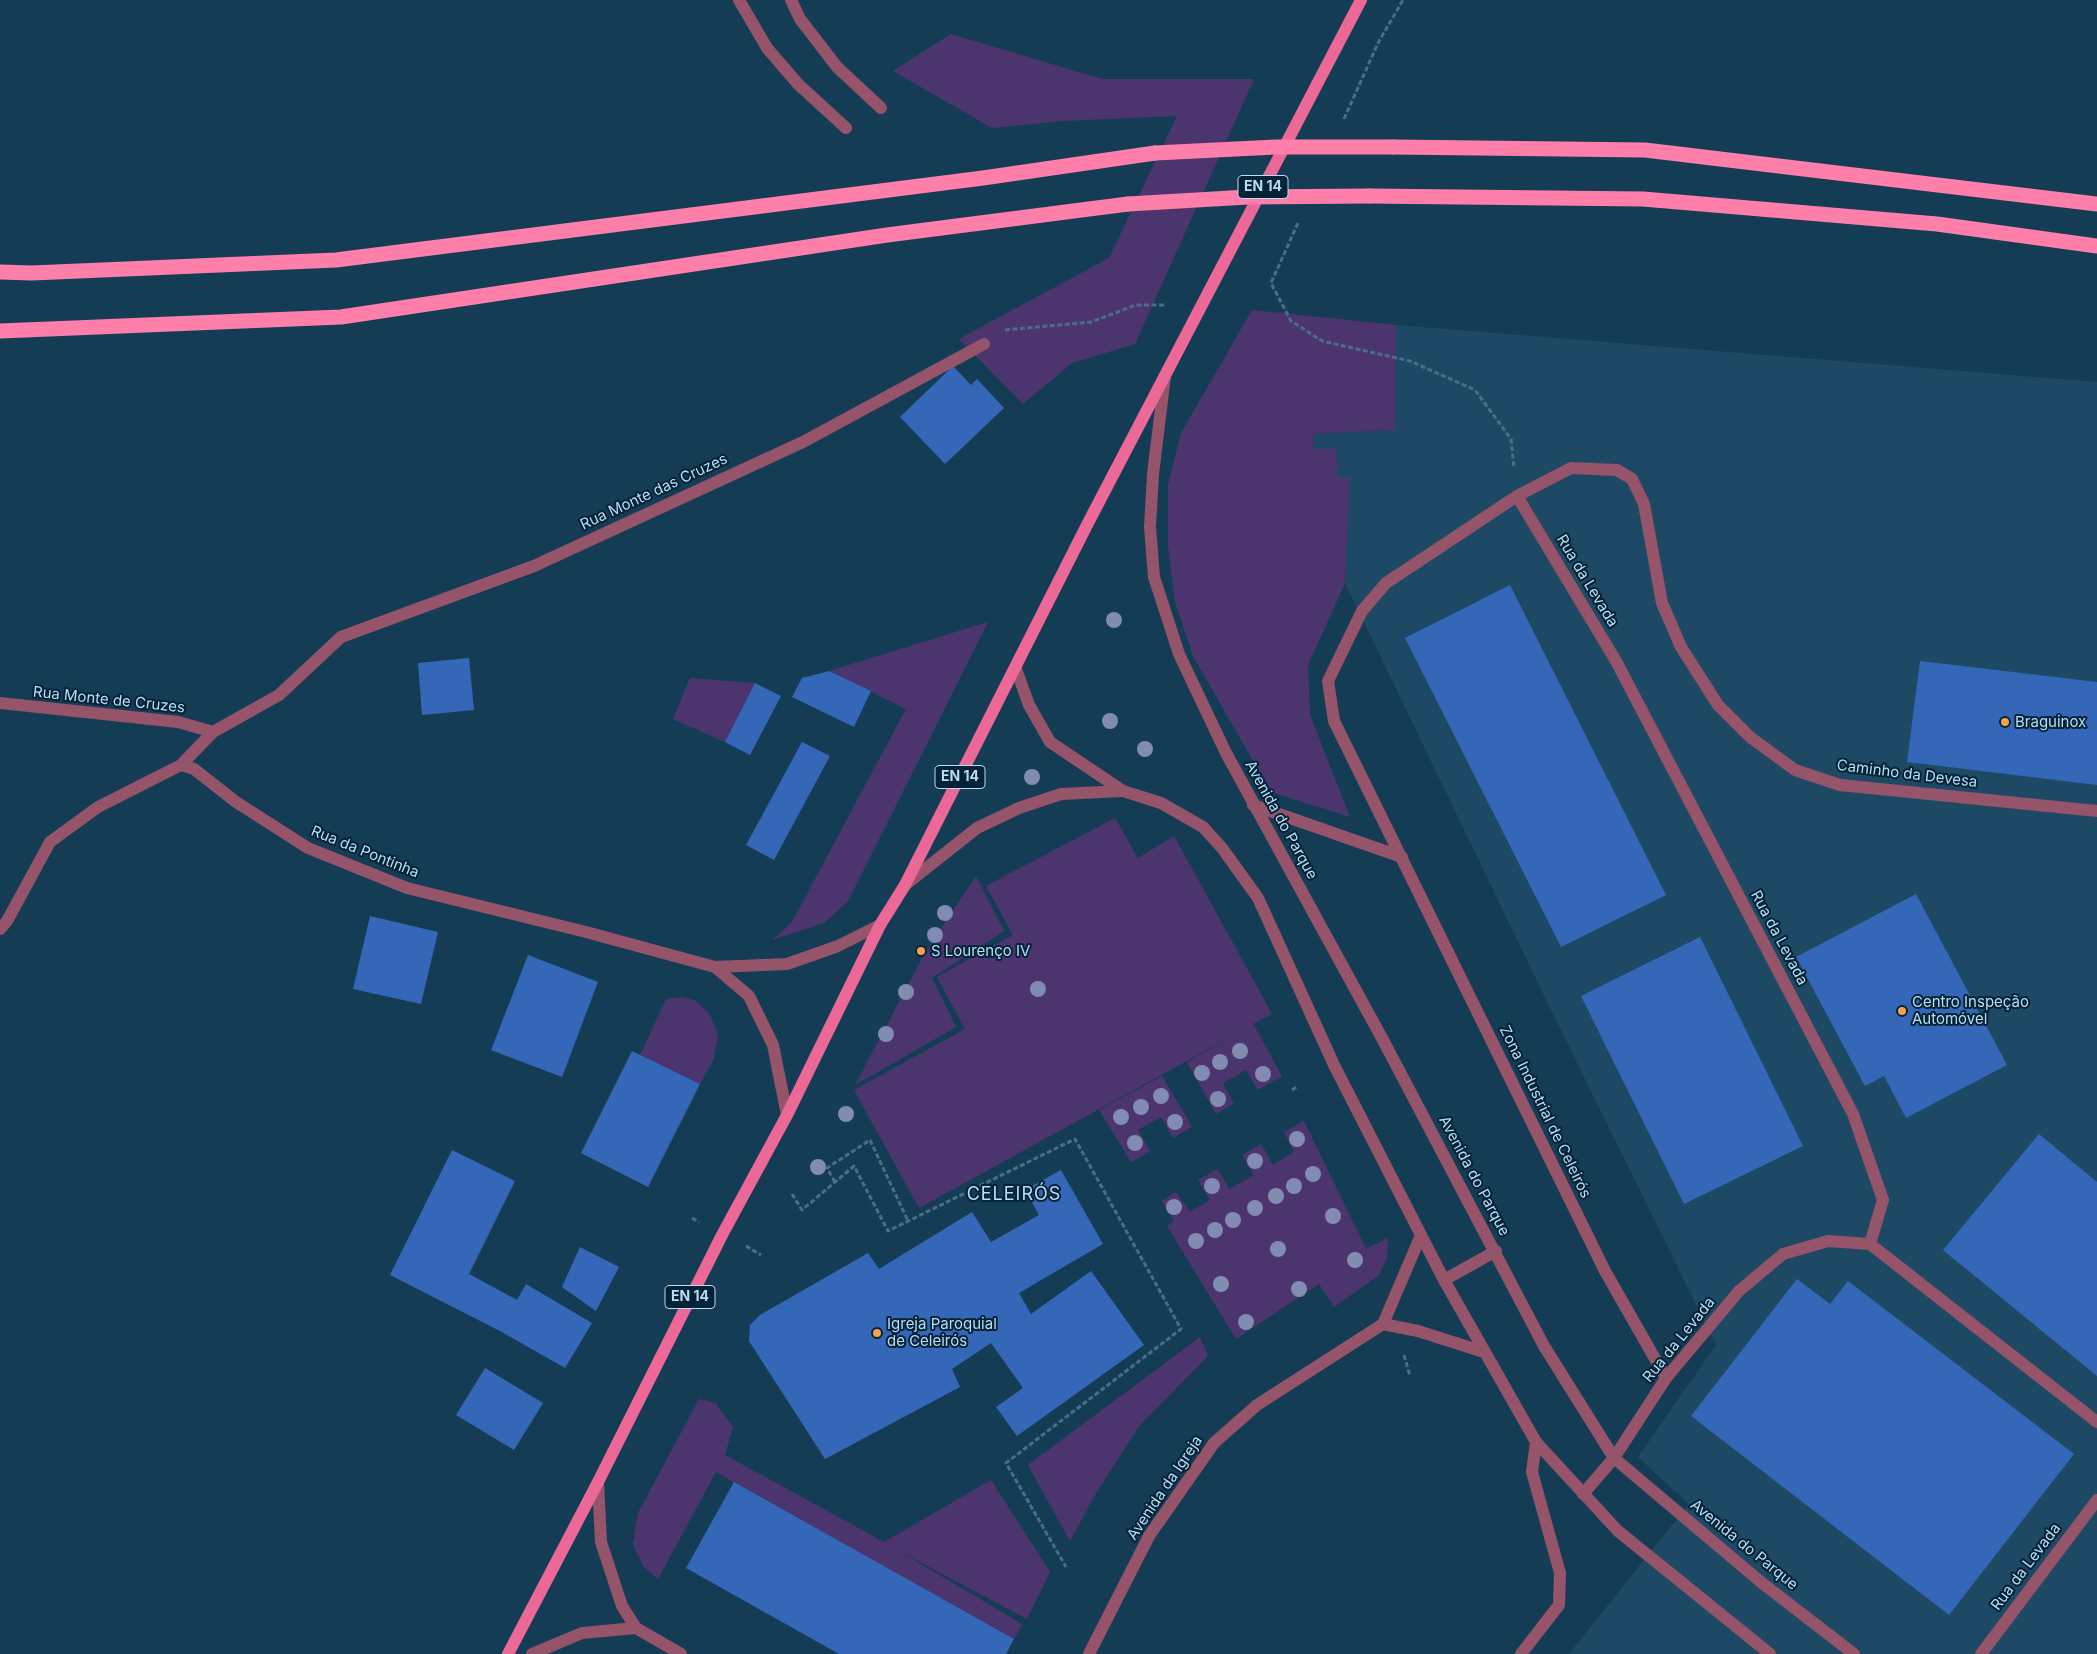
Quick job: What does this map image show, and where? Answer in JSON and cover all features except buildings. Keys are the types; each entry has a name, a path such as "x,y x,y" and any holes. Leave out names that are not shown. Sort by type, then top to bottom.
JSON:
{"highway":[{"path":"0,272 32,273 336,260 984,178 1155,154 1276,147 1645,150 2097,204"},
{"path":"0,331 341,317 887,235 1128,204 1248,197 1369,196 1643,199 1937,224 2097,246"}],"main road":[{"name":"EN 14","path":"508,1654 598,1482 722,1235 787,1115 880,925 905,885 1166,373 1361,0"}],"street":[{"path":"739,0 767,48 798,84 846,128"},
{"path":"791,0 800,19 837,68 881,108"},
{"name":"Rua Monte das Cruzes","path":"181,764 213,732 279,695 341,637 534,566 804,442 984,344"},
{"name":"Avenida do Parque","path":"1166,373 1153,474 1150,527 1154,577 1179,654 1210,721 1253,805 1496,1251 1544,1346 1614,1458 1762,1583 1854,1654"},
{"name":"Caminho da Devesa","path":"1517,496 1571,468 1617,470 1632,478 1644,504 1662,603 1681,647 1718,706 1750,737 1795,770 1840,785 2097,811"},
{"path":"1402,858 1334,721 1328,681 1362,611 1386,583 1517,496"},
{"name":"Rua da Levada","path":"1517,496 1616,661 1853,1114 1883,1200 1870,1244 1828,1241 1782,1254 1739,1291 1666,1378 1614,1458"},
{"path":"1016,669 1029,705 1050,742 1123,791 1161,803 1203,827 1222,848 1258,898 1334,1065 1444,1280 1536,1442 1618,1532 1770,1654"},
{"name":"Rua Monte de Cruzes","path":"0,703 178,722 213,732"},
{"path":"0,929 7,921 50,842 98,807 181,764"},
{"name":"Rua da Pontinha","path":"181,764 194,770 236,802 308,848 406,888 586,932 715,967 787,964 838,946 880,925"},
{"path":"905,885 978,828 1019,808 1061,794 1123,791"},
{"path":"1253,805 1402,858"},
{"name":"Zona Industrial de Celeirós","path":"1402,858 1605,1271 1666,1378"},
{"name":"Rua da Pontinha","path":"715,967 749,996 773,1045 787,1115"},
{"path":"1422,1235 1383,1324 1418,1331 1484,1352"},
{"path":"1870,1244 2097,1422"},
{"name":"Avenida do Parque","path":"1444,1280 1496,1251"},
{"name":"Avenida da Igreja","path":"1089,1654 1149,1536 1214,1443 1257,1405 1383,1324"},
{"path":"1521,1654 1559,1605 1560,1573 1532,1472 1536,1442"},
{"path":"1583,1494 1614,1458"},
{"path":"598,1482 601,1542 622,1606 636,1628 682,1654"},
{"name":"Rua da Levada","path":"1981,1654 2097,1500"},
{"path":"532,1654 582,1633 636,1628"}],"path":[{"path":"1271,283 1291,321 1322,341 1410,361 1475,390 1511,439 1517,496"},
{"path":"984,344 1004,330 1091,322 1136,305 1165,305"},
{"path":"1292,1090 1298,1086"},
{"path":"792,1194 802,1210 854,1166 888,1230 1075,1139 1181,1329 1006,1463 1066,1567"},
{"path":"835,1182 827,1168 870,1140 908,1221"},
{"path":"745,1245 761,1255"},
{"path":"1402,1348 1410,1376"}],"shaded area":[{"path":"951,34 1102,79 1254,79 1135,344 1072,363 1023,404 959,339 1109,258 1177,116 1062,121 992,128 893,71"},
{"path":"1252,310 1396,325 1395,430 1313,434 1314,449 1335,448 1339,478 1350,478 1345,583 1308,665 1310,715 1350,817 1271,792 1193,656 1175,602 1168,545 1168,485 1181,433"},
{"path":"1396,325 2097,382 2097,1654 1569,1654 1689,1504 1638,1457 1716,1345 1552,1012 1345,583 1350,479 1339,478 1314,449 1313,434 1395,430"},
{"path":"988,622 848,901 824,923 772,940 792,922 906,709 829,671"},
{"path":"690,678 755,683 725,742 673,719"},
{"path":"1115,818 1138,858 1174,836 1272,1014 1253,1024 1282,1076 1258,1090 1246,1070 1223,1083 1234,1104 1216,1114 1187,1062 1245,1029 919,1208 854,1090 965,1029 937,977 1013,935 986,886"},
{"path":"976,876 1004,931 932,978 956,1027 855,1085 925,953"},
{"path":"683,997 696,1001 709,1013 718,1034 714,1058 700,1084 640,1055 666,999"},
{"path":"1162,1076 1192,1127 1173,1138 1161,1117 1138,1130 1150,1151 1131,1162 1099,1110"},
{"path":"1304,1121 1366,1249 1388,1238 1387,1258 1379,1275 1334,1307 1319,1284 1236,1339 1167,1226 1174,1221 1162,1201 1176,1192 1190,1212 1210,1200 1198,1180 1218,1169 1229,1189 1254,1175 1242,1155 1261,1144 1273,1165 1294,1152 1284,1132"},
{"path":"1200,1337 1208,1356 1139,1426 1095,1495 1070,1541 1028,1465"},
{"path":"699,1399 715,1403 733,1427 725,1455 884,1542 991,1480 1050,1572 1027,1619 899,1551 1022,1624 1014,1639 716,1472 658,1579 643,1566 633,1544 638,1513"}],"place":[{"name":"Braguinox","path":"2005,722"},
{"name":"S Lourenço IV","path":"921,951"},
{"name":"Centro Inspeção Automóvel","path":"1902,1011"},
{"name":"Igreja Paroquial de Celeirós","path":"877,1333"}],"district":[{"name":"CELEIRÓS","path":"1014,1195"}]}
